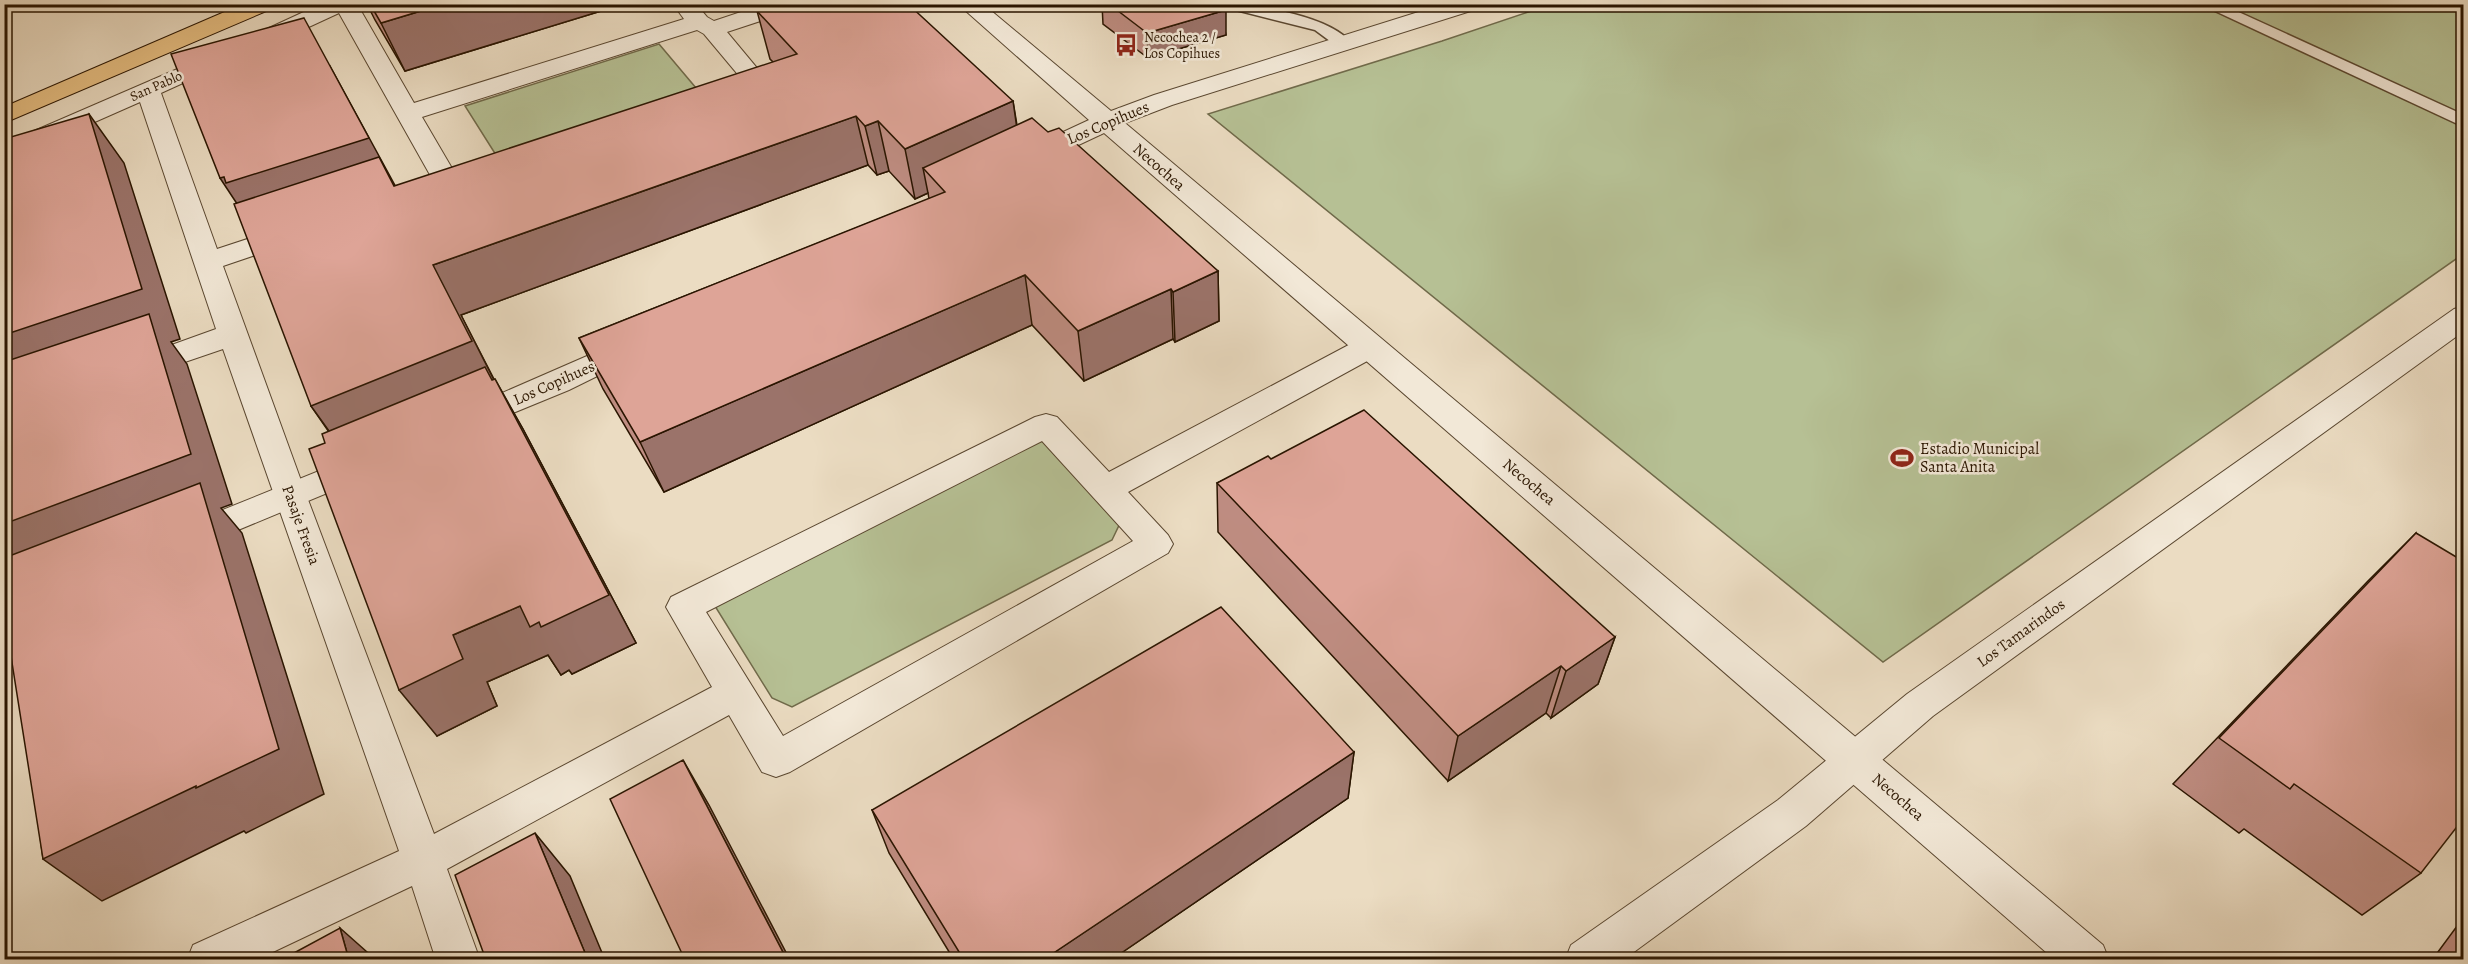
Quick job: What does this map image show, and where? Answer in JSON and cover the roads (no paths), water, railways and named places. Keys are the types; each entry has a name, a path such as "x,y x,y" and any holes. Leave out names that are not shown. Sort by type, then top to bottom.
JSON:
{"main road":[{"name":"San Pablo","path":"4,116 263,4"}],"street":[{"name":"San Pablo","path":"4,154 343,4"},
{"path":"343,4 447,182"},
{"path":"408,113 698,19 789,4"},
{"name":"Necochea","path":"969,4 2088,960"},
{"name":"Los Copihues","path":"1001,171 1106,122 1163,100 1469,4"},
{"path":"698,19 755,80 700,98"},
{"name":"Pasaje Fresia","path":"147,90 210,261 290,496 424,860 458,960"},
{"path":"210,261 311,227"},
{"name":"Los Tamarindos","path":"1586,960 1792,813 1929,698 2463,316"},
{"path":"113,377 233,334"},
{"name":"Los Copihues","path":"440,433 558,382 652,337"},
{"path":"1105,489 1370,346"},
{"path":"1046,425 1156,544 776,760 736,693 684,608 1046,425"},
{"path":"169,545 386,455"},
{"path":"208,960 424,860 736,693"}],"lane":[{"path":"1229,4 1321,27 1344,44"},
{"path":"2206,4 2463,122"}],"place":[{"name":"Necochea 2 / Los Copihues","path":"1126,45"},
{"name":"Estadio Municipal Santa Anita","path":"1902,458"}]}
